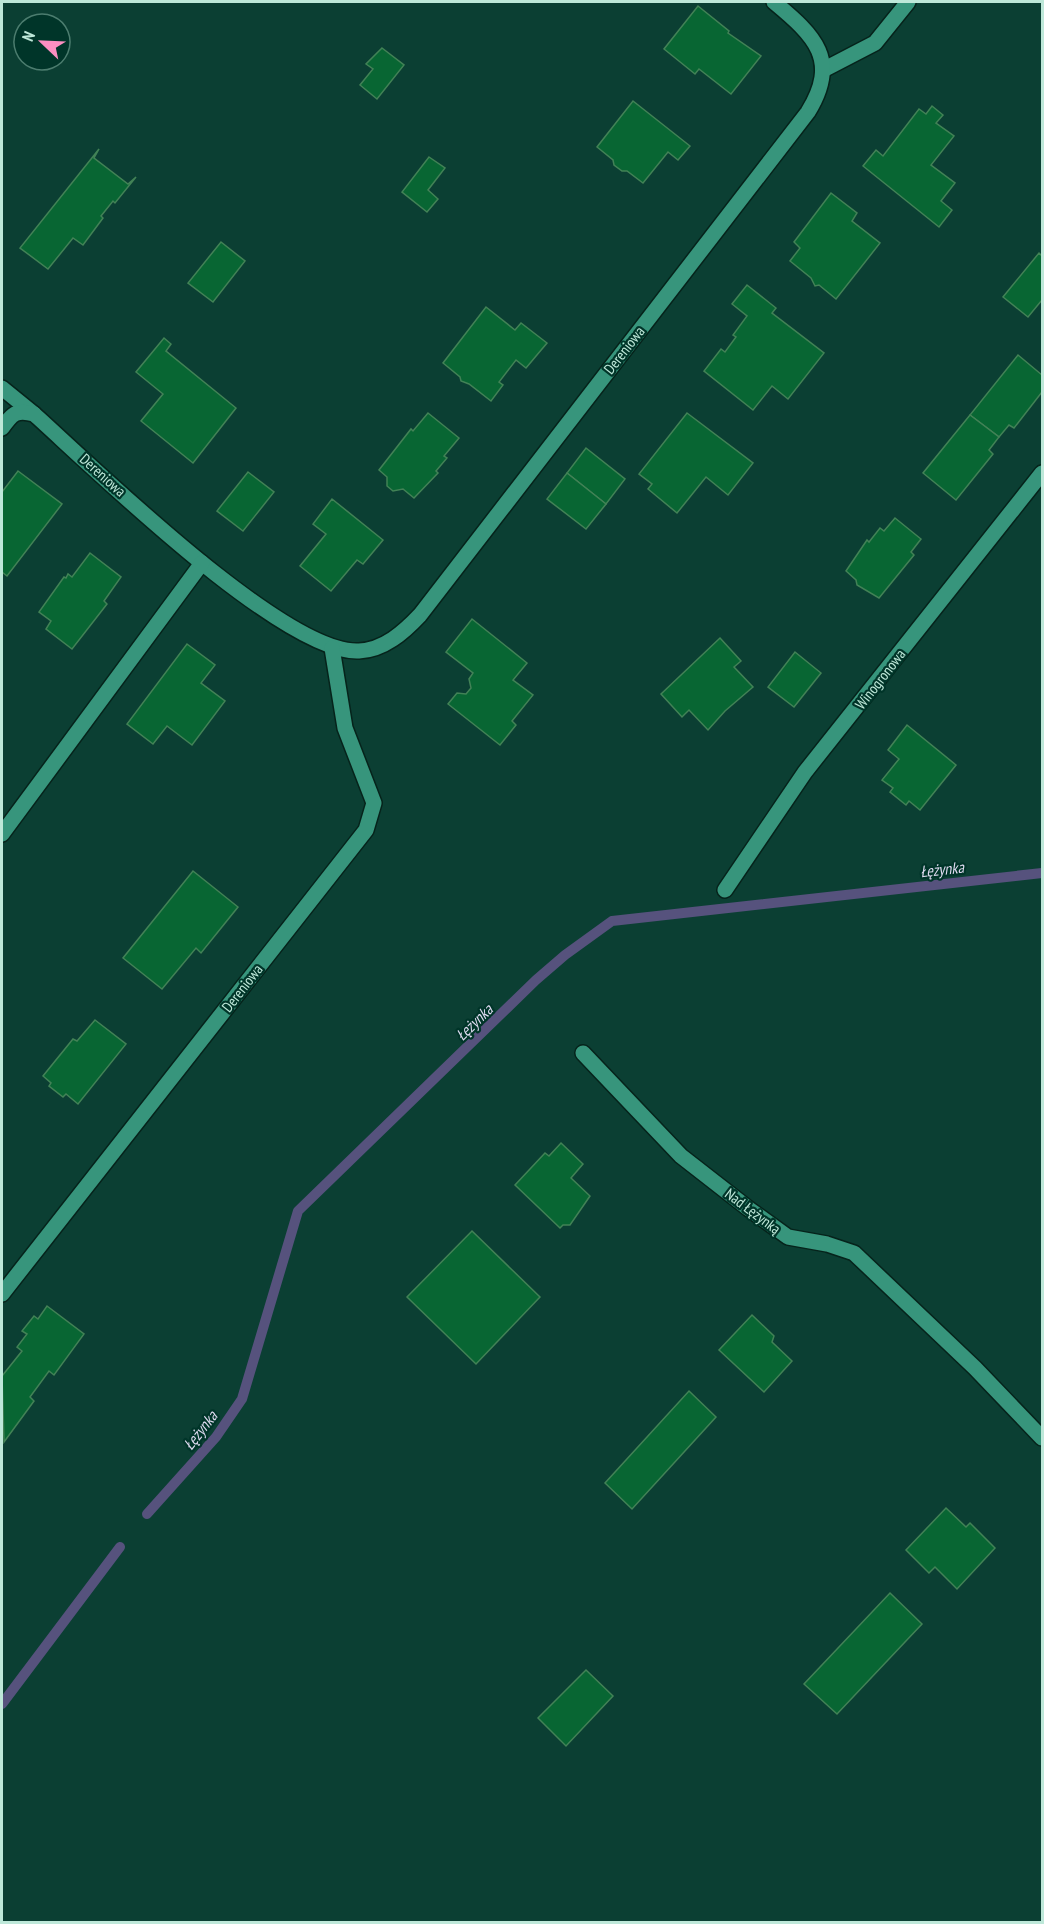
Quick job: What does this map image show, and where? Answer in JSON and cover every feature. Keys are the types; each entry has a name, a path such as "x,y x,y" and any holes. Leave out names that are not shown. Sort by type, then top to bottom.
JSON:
{"street":[{"name":"Dereniowa","path":"2,388 201,563 292,629 332,648 361,652 382,645 402,634 420,615 808,112 820,93 823,70 821,51 808,33 774,2"},
{"path":"823,70 874,43 908,2"},
{"path":"2,428 12,414 22,411 34,414"},
{"name":"Winogronowa","path":"725,890 805,772 1042,473"},
{"path":"2,834 201,563"},
{"name":"Dereniowa","path":"2,1294 366,830 374,803 345,728 332,648"},
{"name":"Nad Łężynką","path":"583,1053 681,1156 764,1220 788,1237 826,1244 854,1253 975,1368 1042,1438"}],"building":[{"path":"698,6 729,31 728,33 761,56 731,94 699,69 695,74 664,49"},
{"path":"382,48 404,65 377,99 360,85 373,69 366,64"},
{"path":"633,101 690,146 678,160 668,152 643,183 614,165 613,160 597,147"},
{"path":"932,106 943,115 936,123 954,136 931,165 955,183 941,201 952,210 939,227 863,166 876,150 883,156 919,109 926,114"},
{"path":"99,149 94,158 128,184 136,177 101,216 103,218 83,245 73,238 48,269 20,248"},
{"path":"429,157 445,168 428,190 438,199 427,212 402,192"},
{"path":"831,193 857,213 852,221 880,243 836,299 819,285 815,286 811,278 790,261 800,248 794,242"},
{"path":"221,242 245,261 213,302 188,283"},
{"path":"1039,253 1042,256 1042,300 1028,317 1003,297"},
{"path":"747,285 776,308 772,313 824,353 788,399 772,386 753,410 704,371 721,349 725,352 736,337 733,335 747,316 732,304"},
{"path":"486,307 515,330 521,323 547,343 526,368 516,360 499,382 503,385 491,401 469,384 461,381 460,377 443,363"},
{"path":"164,338 171,344 166,351 236,408 193,463 141,421 163,394 136,372"},
{"path":"1018,355 1042,375 1042,392 1014,428 1009,425 999,437 970,415"},
{"path":"428,413 459,438 444,456 447,458 436,471 438,473 414,498 403,489 393,491 387,486 387,477 379,470 411,429 413,431"},
{"path":"687,413 753,463 728,495 706,477 677,513 648,489 652,484 639,474"},
{"path":"970,415 999,437 989,450 993,454 956,500 923,473"},
{"path":"586,448 625,479 606,504 567,473"},
{"path":"18,471 62,504 7,576 2,572 2,492"},
{"path":"248,472 274,492 243,531 217,511"},
{"path":"567,473 606,504 586,529 547,499"},
{"path":"332,499 383,540 363,564 357,560 331,591 300,566 326,534 313,524"},
{"path":"895,518 921,539 911,552 914,555 879,598 857,585 856,580 846,571 867,540 869,542 880,528 884,531"},
{"path":"90,553 121,577 104,601 107,604 72,649 46,629 51,621 39,612 64,577 66,578 68,574 72,577"},
{"path":"472,619 527,663 513,680 533,695 512,721 516,725 500,745 448,704 457,693 466,694 471,688 469,679 473,673 446,652"},
{"path":"720,638 741,661 734,667 753,687 725,711 708,730 689,710 682,717 661,694"},
{"path":"187,644 215,665 201,683 225,701 192,745 167,726 153,744 127,724"},
{"path":"795,652 821,673 794,707 768,687"},
{"path":"907,725 956,765 920,810 909,801 906,805 890,792 893,788 882,780 899,759 888,750"},
{"path":"193,871 238,907 201,953 196,948 162,989 123,958"},
{"path":"95,1020 126,1044 78,1104 66,1094 63,1097 49,1086 51,1083 43,1076 73,1039 77,1041"},
{"path":"561,1143 583,1164 571,1178 590,1196 570,1225 563,1225 560,1228 515,1185 545,1153 549,1156"},
{"path":"472,1231 540,1297 476,1364 407,1297"},
{"path":"47,1306 84,1334 54,1375 49,1371 30,1397 34,1401 4,1442 2,1376 22,1351 17,1347 27,1334 22,1331 34,1316 38,1319"},
{"path":"752,1315 774,1336 772,1342 792,1361 764,1392 719,1350"},
{"path":"689,1391 716,1417 632,1509 605,1483"},
{"path":"946,1508 966,1527 970,1523 995,1548 957,1589 935,1567 929,1573 906,1550"},
{"path":"890,1593 922,1624 837,1714 804,1684"},
{"path":"586,1670 613,1696 566,1746 538,1718"}],"waterway":[{"name":"Łężynka","path":"147,1514 216,1437 242,1399 298,1211 536,980 565,955 612,921 1042,873"},
{"name":"Łężynka","path":"2,1704 120,1547"}]}
